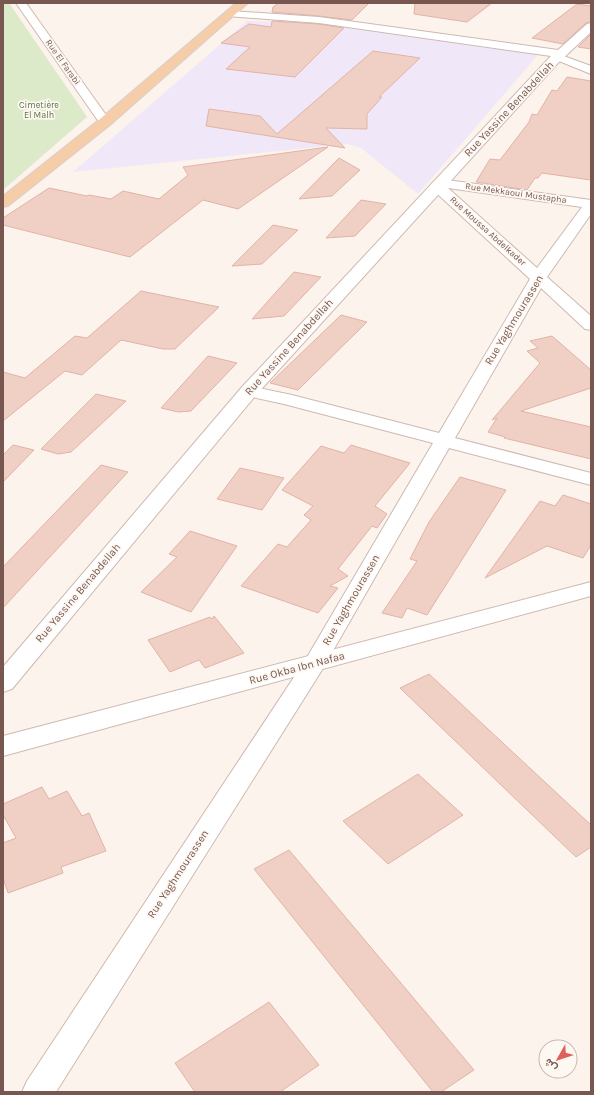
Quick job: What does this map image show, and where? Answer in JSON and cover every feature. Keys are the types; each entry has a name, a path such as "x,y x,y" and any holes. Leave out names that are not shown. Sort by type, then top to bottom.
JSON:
{"main road":[{"path":"3,203 105,122 243,3"}],"street":[{"name":"Rue El Farabi","path":"21,3 105,122"},
{"path":"272,6 562,54 591,70"},
{"path":"231,14 319,20 562,54"},
{"name":"Rue Yassine Benabdellah","path":"3,683 249,391 439,184 562,54 590,28"},
{"name":"Rue Mekkaoui Mustapha","path":"439,184 591,204"},
{"name":"Rue Moussa Abdelkader","path":"439,184 591,325"},
{"name":"Rue Yaghmourassen","path":"38,1092 314,664 443,440 539,278 591,204"},
{"path":"575,310 591,314"},
{"path":"249,391 443,440 591,480"},
{"name":"Rue Okba Ibn Nafaa","path":"3,746 591,589"}],"shaded area":[{"path":"247,21 311,23 538,55 418,194 361,148 347,144 73,172"}],"green space":[{"name":"Cimetière El Malh","path":"3,3 9,3 87,117 3,190"}],"building":[{"path":"279,3 369,3 352,20 272,12 273,7"},
{"path":"415,3 492,3 467,22 414,14"},
{"path":"577,4 591,6 591,22 586,23 563,44 532,38"},
{"path":"272,21 319,24 344,28 295,77 226,69 250,47 221,43 249,24 271,27"},
{"path":"591,34 591,49 578,47"},
{"path":"373,51 420,58 379,97 382,97 367,114 367,129 326,128 345,148 206,126 209,109 260,116 277,134"},
{"path":"567,77 591,81 591,180 542,173 538,178 535,178 527,190 476,182 490,159 500,160 529,122 532,114 537,115 552,90 557,91"},
{"path":"328,147 238,209 203,200 130,257 3,225 3,218 49,188 87,196 89,195 111,199 123,191 159,199 188,175 183,167"},
{"path":"339,158 360,170 332,196 299,199"},
{"path":"361,200 386,204 355,236 326,238"},
{"path":"273,225 298,230 262,264 232,266"},
{"path":"294,272 321,277 284,316 252,319"},
{"path":"141,291 219,307 175,349 163,349 121,340 82,375 65,371 3,421 3,372 25,378 75,336 87,338"},
{"path":"341,315 367,322 298,390 270,383"},
{"path":"552,336 591,370 591,388 521,411 591,427 591,459 504,438 505,437 488,432 497,418 492,420 540,363 527,351 538,348 530,341"},
{"path":"208,356 237,363 191,411 178,412 161,408"},
{"path":"96,394 126,401 71,452 58,454 41,449"},
{"path":"13,445 34,450 3,482 3,455"},
{"path":"351,445 410,463 375,506 387,514 377,528 372,526 338,569 348,576 330,586 338,588 318,613 241,586 278,544 287,547 311,520 304,515 313,506 282,490 321,446 344,453"},
{"path":"101,465 128,472 3,608 3,567"},
{"path":"240,468 284,478 262,510 217,499"},
{"path":"460,477 506,490 427,615 407,608 402,618 382,613 417,561 410,559 429,522"},
{"path":"563,495 591,504 591,545 583,558 547,546 485,578 540,501 555,506"},
{"path":"190,531 237,546 191,612 141,592 177,557 169,554"},
{"path":"214,616 244,653 205,668 199,660 170,672 148,640 210,617 212,619"},
{"path":"429,674 591,825 591,847 576,857 400,688"},
{"path":"418,774 463,815 388,864 343,821"},
{"path":"42,787 49,799 67,791 82,816 89,813 106,851 61,867 63,873 8,893 3,878 3,843 16,838 3,815 3,804"},
{"path":"289,850 474,1070 441,1092 433,1092 254,869"},
{"path":"269,1002 319,1065 280,1092 195,1092 175,1063"}]}
